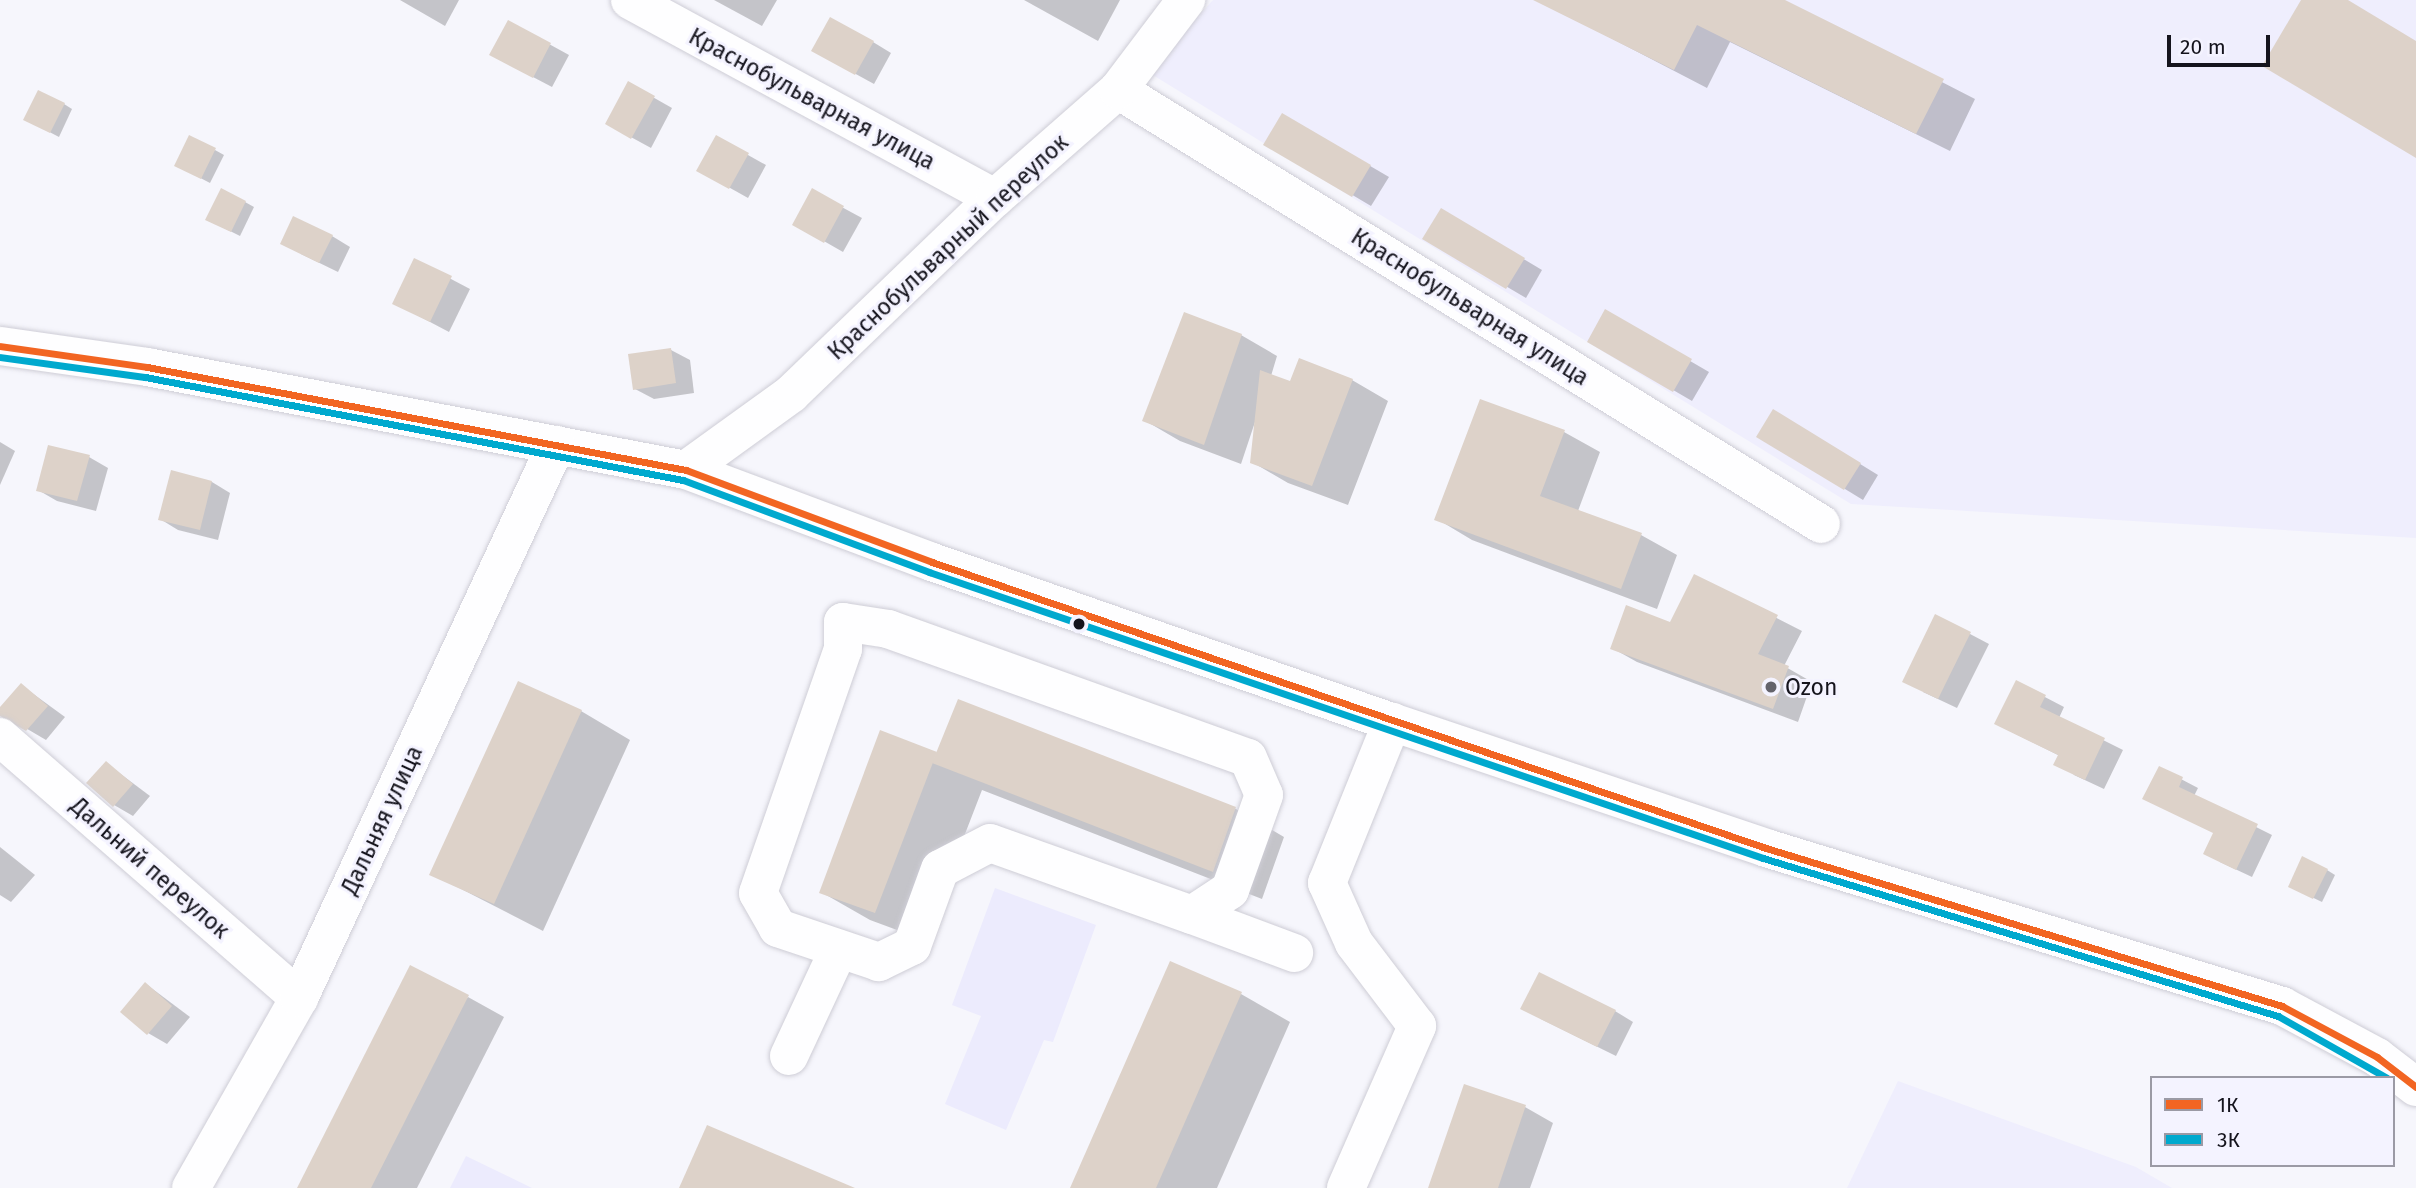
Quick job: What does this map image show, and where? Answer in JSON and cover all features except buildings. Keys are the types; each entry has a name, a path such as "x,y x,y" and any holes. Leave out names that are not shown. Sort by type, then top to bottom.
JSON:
{"street":[{"name":"Краснобульварная улица","path":"630,0 995,198"},
{"name":"Краснобульварный переулок","path":"686,470 792,394 995,198 1118,89 1186,0"},
{"name":"Краснобульварная улица","path":"1118,89 1821,524"},
{"path":"0,345 147,367 686,470 932,562 1392,722 1766,848 2282,1006 2377,1058 2416,1087"},
{"name":"Дальняя улица","path":"191,1188 299,998 556,445"},
{"path":"1192,915 1230,890 1264,795 1248,758 888,629 842,622 843,649 758,893 778,928 879,962 912,946 940,869 990,843 1294,953"},
{"path":"1346,1188 1417,1026 1354,943 1327,883 1392,722"},
{"name":"Дальний переулок","path":"0,737 299,998"},
{"path":"789,1056 839,948"}],"shaded area":[{"path":"1213,0 2416,0 2416,538 1851,504 1148,72"},
{"path":"995,888 1096,925 1053,1042 1044,1040 1006,1130 945,1104 981,1016 952,1005"},
{"path":"1898,1081 2136,1167 2172,1188 1847,1188"},
{"path":"466,1156 532,1188 450,1188"}],"transit line":[{"name":"1К","path":"0,346 147,367 686,470 932,562 1766,848 2282,1006 2377,1057 2416,1087"},
{"name":"3К","path":"0,357 145,377 683,480 929,572 1763,858 2278,1016 2383,1076"}],"place":[{"name":"Ozon","path":"1771,687"}]}
